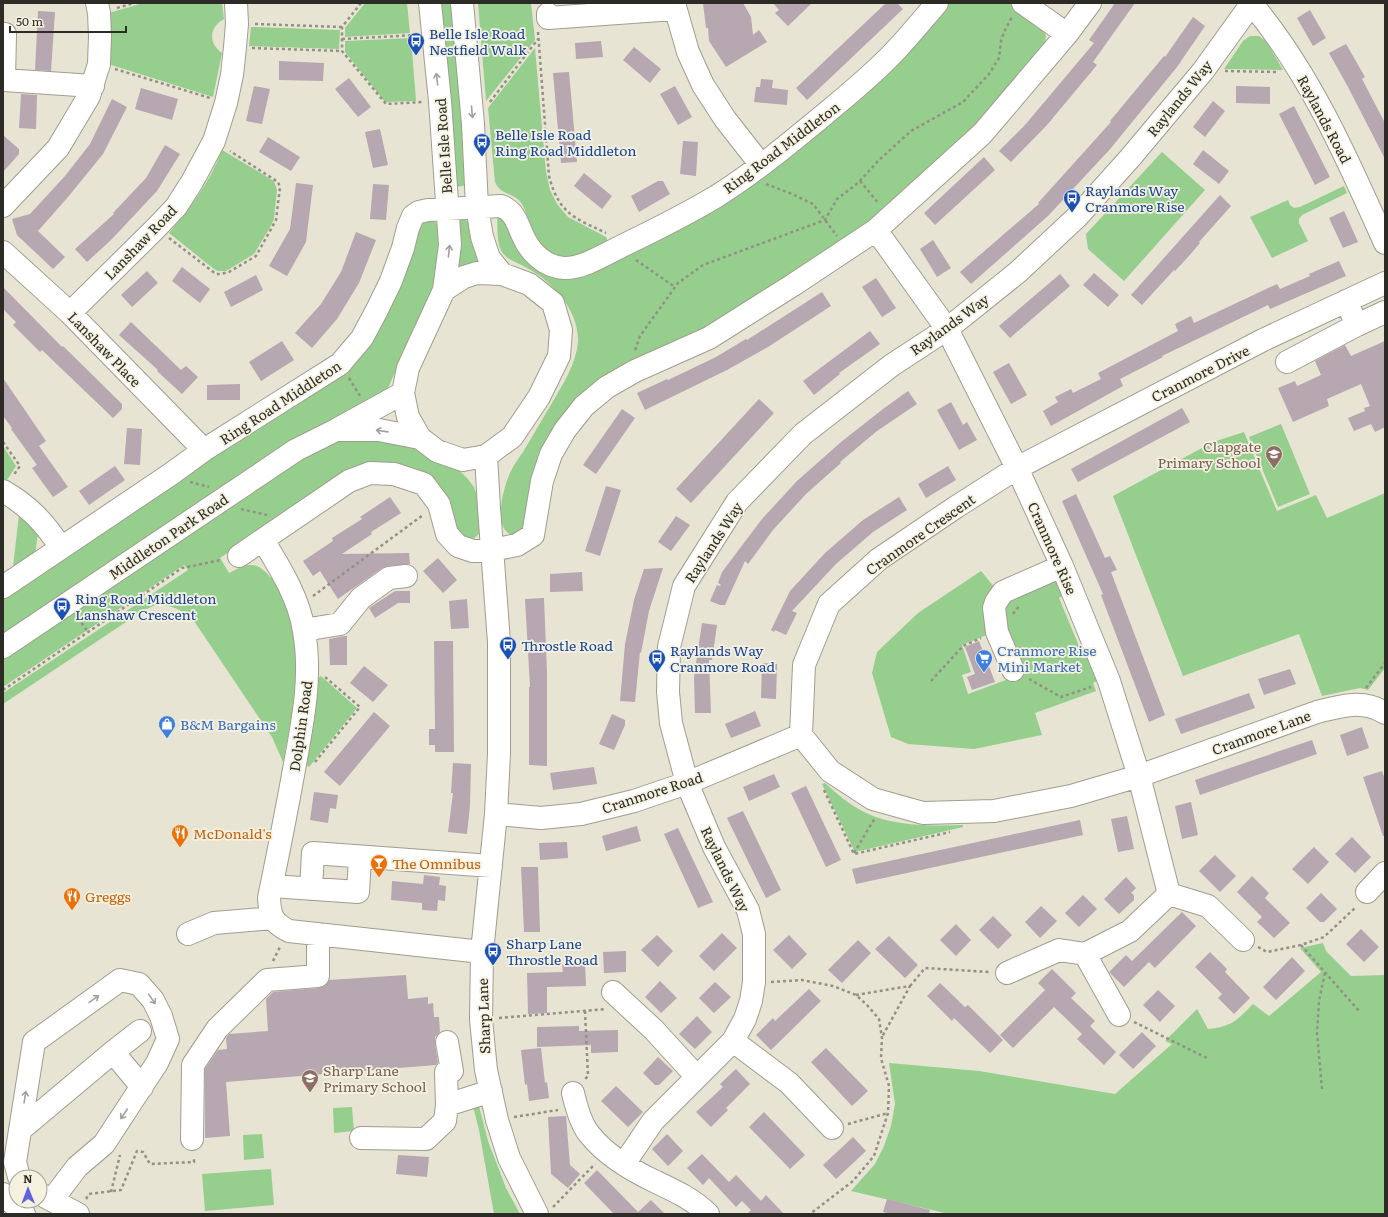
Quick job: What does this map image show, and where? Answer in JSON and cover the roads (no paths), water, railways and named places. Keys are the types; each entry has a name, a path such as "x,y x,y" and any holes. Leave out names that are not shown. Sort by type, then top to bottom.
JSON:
{"street":[{"path":"3,206 58,148 90,96 99,64 100,28 97,3"},
{"name":"Belle Isle Road","path":"430,3 440,101 450,246 444,290"},
{"path":"462,3 473,124 477,207 482,237 489,258 502,274"},
{"name":"Ring Road Middleton","path":"3,587 164,479 204,450 340,364 362,338 378,310 391,282 413,216 419,212 428,210 501,206 513,214 526,243 533,253 543,262 553,266 565,268 577,266 659,228 716,196 753,171 791,142 873,73 897,49 937,3"},
{"path":"239,556 349,481 370,473 394,474 424,484 439,504 447,534 458,546 473,551 492,550 517,545 533,535 542,481 551,454 565,430 584,406 607,386 635,371 709,338 847,249 883,223 982,134 1067,34 1090,3"},
{"name":"Raylands Way","path":"615,1158 734,1041 745,1019 751,1001 754,982 754,934 748,910 714,847 687,783 671,724 668,692 669,647 684,586 738,502 803,434 892,365 947,329 1018,272 1078,216 1130,158 1203,71 1252,3"},
{"name":"Raylands Road","path":"1252,3 1288,51 1300,72 1348,160 1385,243"},
{"path":"549,19 674,6 688,52 703,85 725,119 753,171"},
{"path":"1018,9 1067,34"},
{"name":"Lanshaw Road","path":"70,313 156,228 176,206 192,182 214,141 226,103 232,75 237,14"},
{"path":"5,34 4,80 93,86"},
{"name":"Cranmore Rise","path":"883,223 947,329 1017,468 1062,566 1109,681 1139,776 1169,894"},
{"name":"Lanshaw Place","path":"3,252 70,313 204,450"},
{"name":"Middleton Park Road","path":"478,273 502,274 529,284 553,303 561,330 559,356 539,397 512,437 486,456 463,460 437,451 420,438 408,416 404,393 408,368 444,290 464,277 478,273"},
{"name":"Cranmore Drive","path":"1017,468 1242,351 1385,283"},
{"path":"1346,301 1357,325"},
{"path":"1287,362 1385,312"},
{"name":"Middleton Park Road","path":"3,647 296,450 404,393"},
{"name":"Middleton Park Road","path":"336,430 379,430 420,438"},
{"name":"Sharp Lane","path":"486,456 500,642 496,814 482,952 481,1020 486,1070 497,1120 509,1158 544,1211"},
{"name":"Cranmore Crescent","path":"801,735 804,665 829,604 879,559 1017,468"},
{"path":"7,485 15,498 48,528 61,548"},
{"name":"Dolphin Road","path":"263,540 284,574 298,607 304,630 308,663 306,703 269,898 270,910 273,918"},
{"path":"1013,670 997,632 994,608 996,602 1003,592 1062,566"},
{"path":"304,630 340,624 361,598 390,578 406,576"},
{"name":"Cranmore Lane","path":"1139,776 1317,712 1343,705 1360,704 1378,709 1385,713"},
{"path":"801,735 830,771 873,800 923,813 994,812 1071,796 1139,776"},
{"name":"Cranmore Road","path":"496,814 541,818 582,814 634,801 687,783 801,735"},
{"path":"311,889 314,853 491,866"},
{"path":"272,886 358,892 360,857"},
{"path":"1367,892 1385,873"},
{"path":"1007,973 1059,950 1085,954 1130,931 1169,894 1208,906 1243,940"},
{"path":"188,934 214,923 273,918 278,925 289,931 482,952"},
{"path":"192,1139 193,1065 217,1029 267,980 318,976 318,934"},
{"path":"1085,954 1119,1015"},
{"path":"17,1169 15,1162 34,1042 120,980 139,984 154,1000 168,1039 157,1063 104,1144 48,1195"},
{"path":"613,992 654,1030 697,1077"},
{"path":"20,1130 113,1052 140,1032"},
{"path":"734,1041 789,1083 832,1128"},
{"path":"361,1138 426,1139 445,1121 447,1105 446,1072 452,1070 447,1042"},
{"path":"113,1052 142,1087"},
{"path":"447,1105 491,1091"},
{"path":"574,1100 589,1134 615,1158 651,1180 680,1194 708,1214"},
{"path":"3,1194 24,1214"},
{"path":"48,1198 78,1214"}],"place":[{"name":"Belle Isle Road Nestfield Walk","path":"416,56"},
{"name":"Belle Isle Road Ring Road Middleton","path":"482,157"},
{"name":"Raylands Way Cranmore Rise","path":"1072,213"},
{"name":"Clapgate Primary School","path":"1274,469"},
{"name":"Ring Road Middleton Lanshaw Crescent","path":"62,621"},
{"name":"Throstle Road","path":"508,660"},
{"name":"Raylands Way Cranmore Road","path":"657,673"},
{"name":"Cranmore Rise Mini Market","path":"984,673"},
{"name":"B&M Bargains","path":"167,739"},
{"name":"McDonald's","path":"180,848"},
{"name":"The Omnibus","path":"379,878"},
{"name":"Greggs","path":"72,911"},
{"name":"Sharp Lane Throstle Road","path":"493,966"},
{"name":"Sharp Lane Primary School","path":"310,1093"}]}
